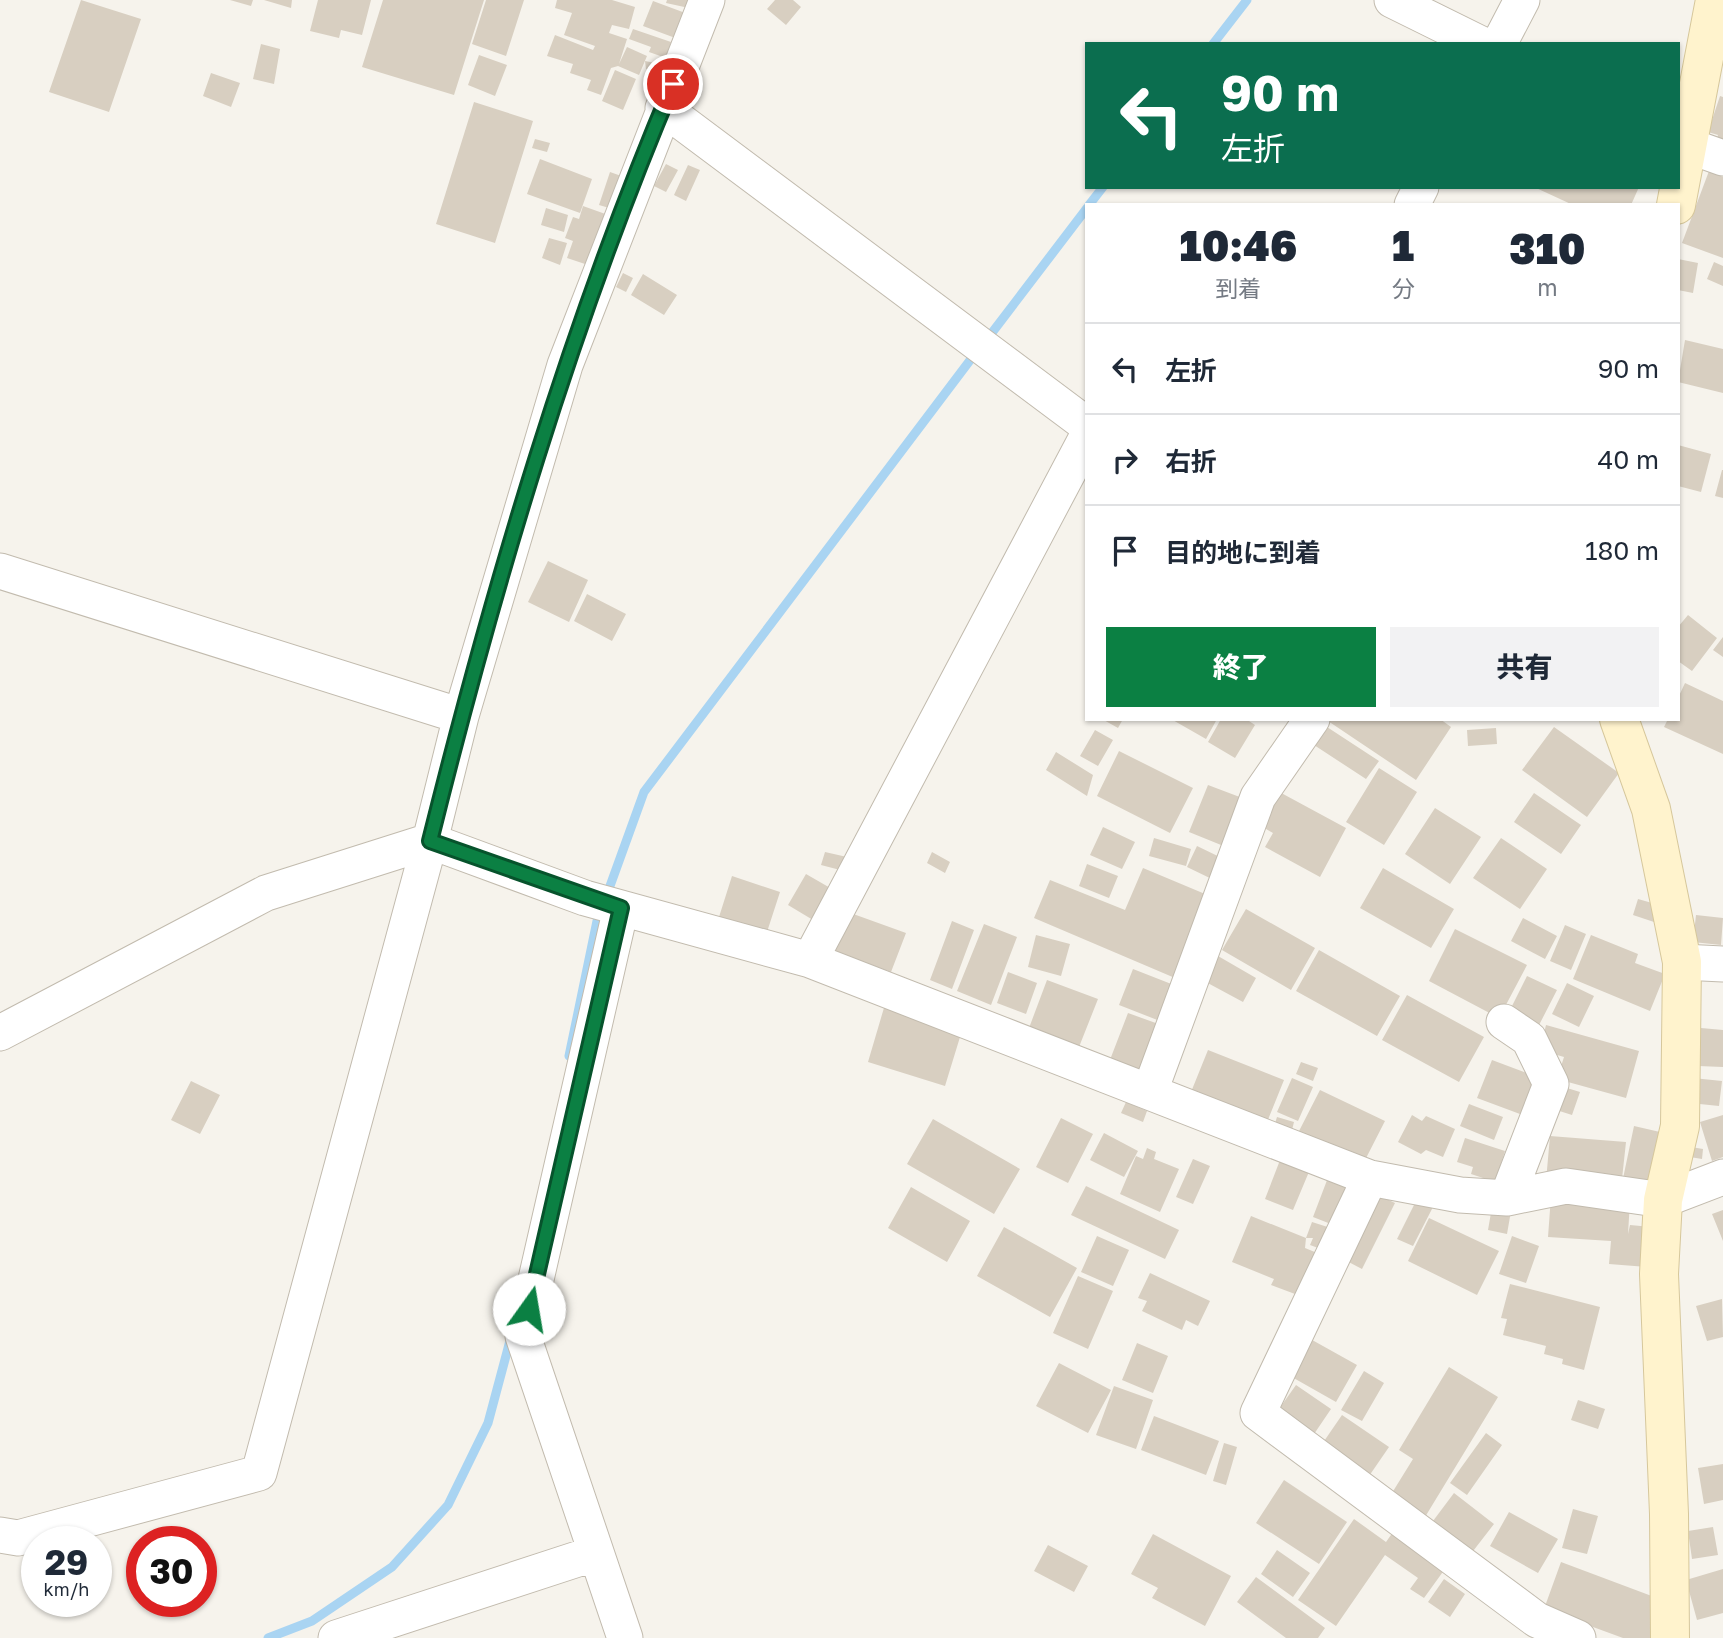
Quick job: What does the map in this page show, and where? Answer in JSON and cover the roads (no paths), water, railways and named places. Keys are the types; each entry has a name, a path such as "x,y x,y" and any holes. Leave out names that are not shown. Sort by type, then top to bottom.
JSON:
{"street":[{"path":"0,1535 18,1538 259,1473 430,841 461,716 565,365 707,0"},
{"path":"1392,0 1477,42"},
{"path":"1500,42 1522,0"},
{"path":"1680,170 1683,144 1715,0"},
{"path":"663,108 1085,424"},
{"path":"1683,144 1723,158"},
{"path":"810,960 1085,441"},
{"path":"0,571 461,716"},
{"path":"1150,1091 1258,797 1311,721"},
{"path":"1620,721 1651,808 1682,962 1680,1126 1664,1200 1659,1274 1669,1514 1670,1638"},
{"path":"0,1033 266,893 430,841 621,908 810,960 1370,1178 1460,1195 1507,1198 1566,1186 1664,1200 1723,1177"},
{"path":"621,908 523,1336 625,1638"},
{"path":"1682,962 1723,964"},
{"path":"1504,1021 1529,1039 1551,1084 1507,1198"},
{"path":"1370,1178 1258,1413 1537,1620 1578,1638"},
{"path":"336,1638 596,1553"}],"waterway":[{"path":"1215,42 1247,0"},
{"path":"1091,203 1101,189"},
{"path":"991,334 1085,211"},
{"path":"610,886 644,792 971,359"},
{"path":"569,1056 597,921"},
{"path":"268,1638 312,1621 392,1567 448,1505 488,1423 511,1337"}]}
